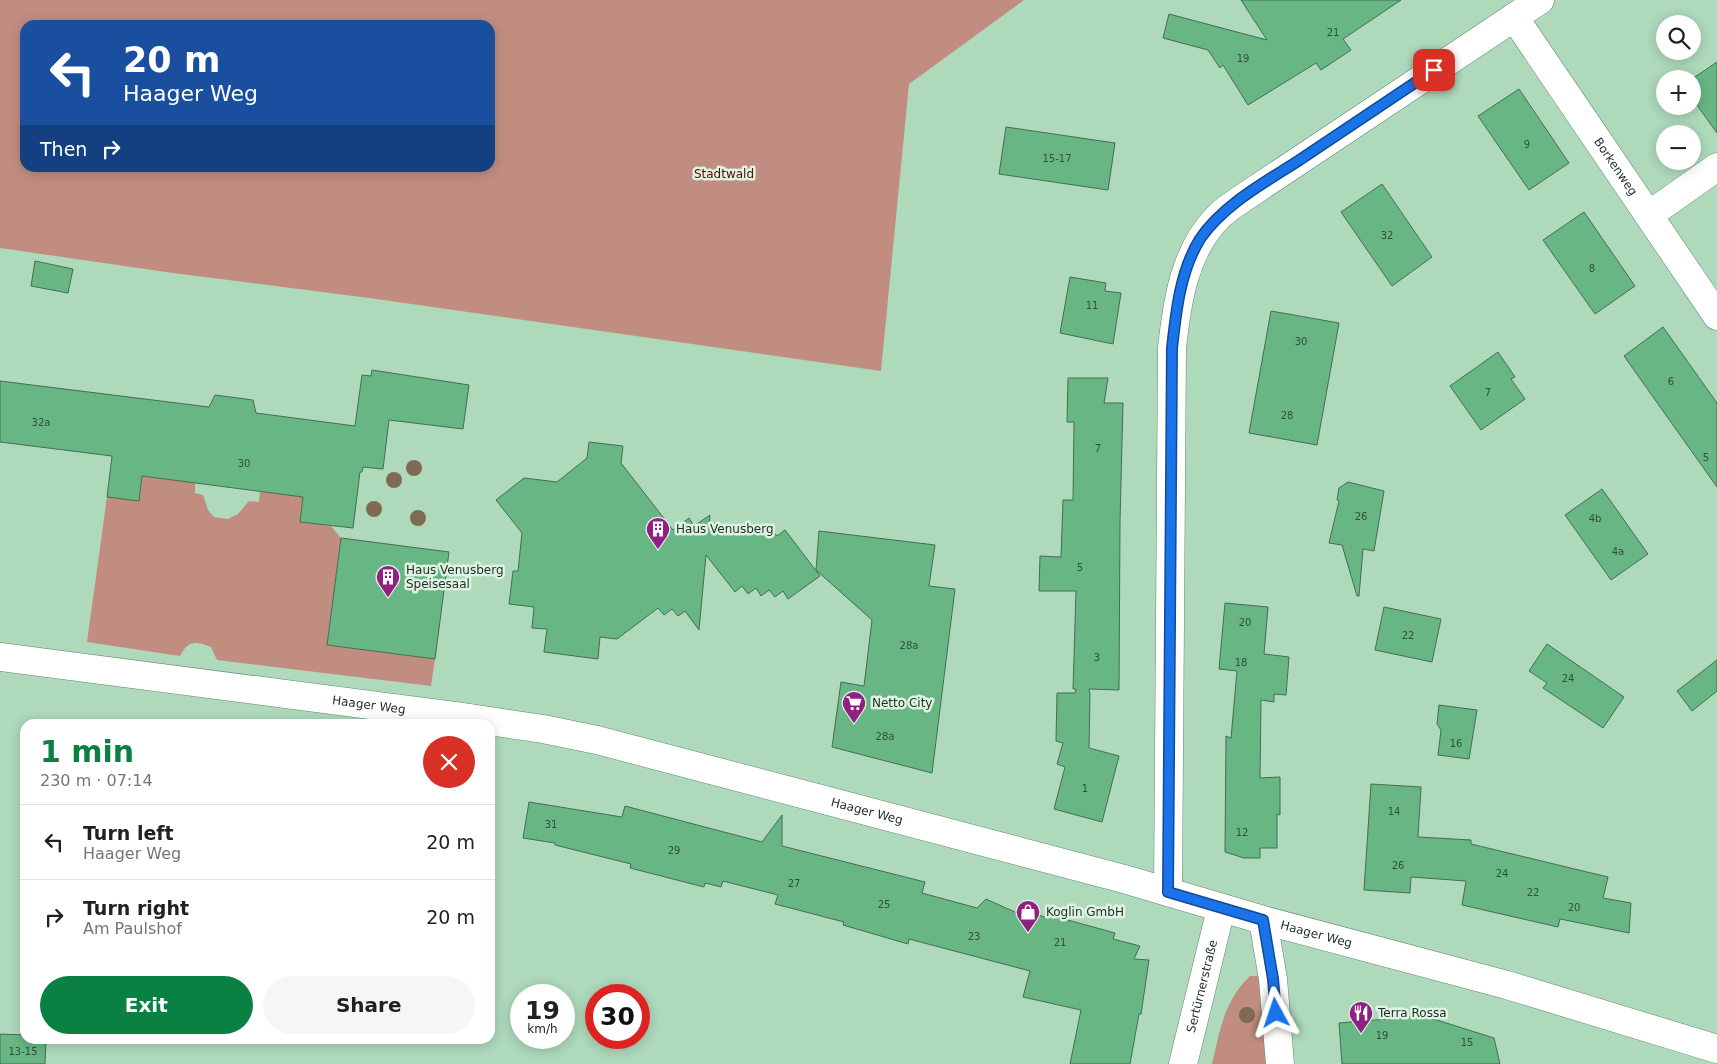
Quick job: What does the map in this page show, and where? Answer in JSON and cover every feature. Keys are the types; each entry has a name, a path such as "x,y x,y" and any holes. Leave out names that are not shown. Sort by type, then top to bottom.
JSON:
{"street":[{"path":"1168,892 1172,348 1176,310 1188,265 1200,239 1219,216 1270,179 1540,0"},
{"name":"Borkenweg","path":"1514,17 1717,316"},
{"path":"1649,215 1717,167"},
{"name":"Haager Weg","path":"0,657 473,719"},
{"name":"Haager Weg","path":"495,722 543,729 597,740 1168,892 1221,909 1507,985 1717,1049"},
{"name":"Sertürnerstraße","path":"1183,1064 1221,909"},
{"path":"1263,920 1273,979 1280,1064"}],"green space":[{"name":"Stadtwald","path":"0,0 1024,0 909,84 881,371 369,298 173,273 0,248"},
{"path":"142,476 195,483 195,493 203,495 208,510 214,517 228,519 238,514 249,501 259,502 260,491 303,497 300,522 331,526 341,538 327,645 435,659 431,686 217,660 211,647 197,643 186,647 180,656 87,642 107,497 139,501"},
{"path":"1250,976 1259,976 1270,1064 1212,1064 1224,1017 1234,996"}],"building":[{"path":"1241,0 1401,0 1343,39 1351,50 1321,70 1316,63 1248,105 1223,65 1220,68 1208,50 1163,38 1169,14 1267,40"},
{"path":"1717,62 1717,133 1701,111 1701,73"},
{"path":"1519,89 1569,163 1529,190 1478,116"},
{"path":"1006,127 1115,143 1108,190 999,174"},
{"path":"1382,184 1432,257 1392,286 1341,212"},
{"path":"1584,212 1635,286 1595,314 1543,240"},
{"path":"35,261 73,269 68,293 31,286"},
{"path":"1070,277 1106,283 1105,291 1121,293 1113,344 1060,333"},
{"path":"1271,311 1339,323 1317,445 1249,433"},
{"path":"1663,327 1717,403 1717,487 1624,356"},
{"path":"1498,352 1515,377 1511,379 1525,399 1481,430 1450,386"},
{"path":"372,370 469,385 463,429 389,420 383,469 363,467 362,472 360,472 353,528 300,522 303,497 142,476 139,501 107,497 112,456 0,442 0,381 209,407 215,395 253,400 256,413 355,426 362,375 371,376"},
{"path":"1068,378 1108,378 1104,403 1123,403 1119,690 1089,689 1089,748 1119,756 1102,822 1054,809 1065,767 1057,764 1063,743 1056,741 1057,693 1075,693 1076,689 1073,689 1076,591 1039,591 1040,556 1061,557 1063,500 1073,500 1074,422 1067,422"},
{"name":"Haus Venusberg","path":"589,442 623,446 621,463 673,530 689,518 694,526 710,515 709,527 716,522 721,530 729,524 735,532 743,525 749,533 757,527 763,535 771,529 777,536 785,530 820,576 788,599 783,591 775,597 769,590 761,596 756,588 748,594 742,586 735,592 706,555 699,630 685,611 678,616 672,609 664,615 658,608 617,639 600,637 598,659 544,652 547,629 532,628 534,607 509,604 513,571 518,571 522,533 496,500 524,478 557,482 587,458"},
{"path":"1348,482 1384,491 1374,551 1363,549 1359,596 1357,596 1342,545 1329,543 1339,501 1337,500 1339,488"},
{"path":"1602,489 1648,554 1611,580 1565,515"},
{"path":"819,531 935,545 929,586 955,589 932,773 832,747 841,682 864,686 872,620 816,570"},
{"name":"Haus Venusberg Speisesaal","path":"341,538 449,552 435,659 327,645"},
{"path":"1225,603 1268,607 1264,654 1289,657 1286,695 1274,694 1274,702 1261,700 1260,778 1280,777 1280,815 1277,814 1277,848 1260,848 1260,858 1244,858 1225,852 1226,736 1231,738 1237,671 1219,669"},
{"path":"1384,607 1441,619 1432,662 1375,650"},
{"path":"1547,644 1624,697 1603,728 1543,688 1547,683 1529,671"},
{"path":"1717,660 1717,691 1692,711 1677,691"},
{"path":"1439,705 1477,710 1469,759 1438,755 1441,730 1437,724"},
{"path":"1371,784 1421,787 1418,837 1471,840 1471,844 1608,877 1603,898 1631,903 1629,933 1560,919 1558,927 1462,905 1466,881 1411,877 1410,893 1364,890"},
{"path":"529,802 622,817 625,806 762,842 782,815 782,846 925,882 922,893 977,908 986,899 1026,917 1027,912 1045,917 1046,914 1115,933 1113,939 1140,946 1134,959 1149,960 1141,1014 1139,1014 1130,1064 1070,1064 1081,1010 1023,997 1030,971 909,939 908,944 843,925 844,922 775,904 778,895 723,881 721,887 705,883 704,887 630,868 631,864 555,845 555,843 523,838"},
{"path":"1424,1016 1494,1038 1500,1064 1342,1064 1339,1023"},
{"path":"0,1034 20,1035 20,1044 46,1044 45,1064 0,1064"}],"place":[{"name":"Haus Venusberg","path":"658,550"},
{"name":"Haus Venusberg Speisesaal","path":"388,598"},
{"name":"Netto City","path":"854,724"},
{"name":"Koglin GmbH","path":"1028,933"},
{"name":"Terra Rossa","path":"1361,1034"}],"route":[{"path":"1276,1013 1273,979 1263,920 1168,892 1172,348 1176,310 1188,265 1200,239 1219,216 1270,179 1434,70"}]}
